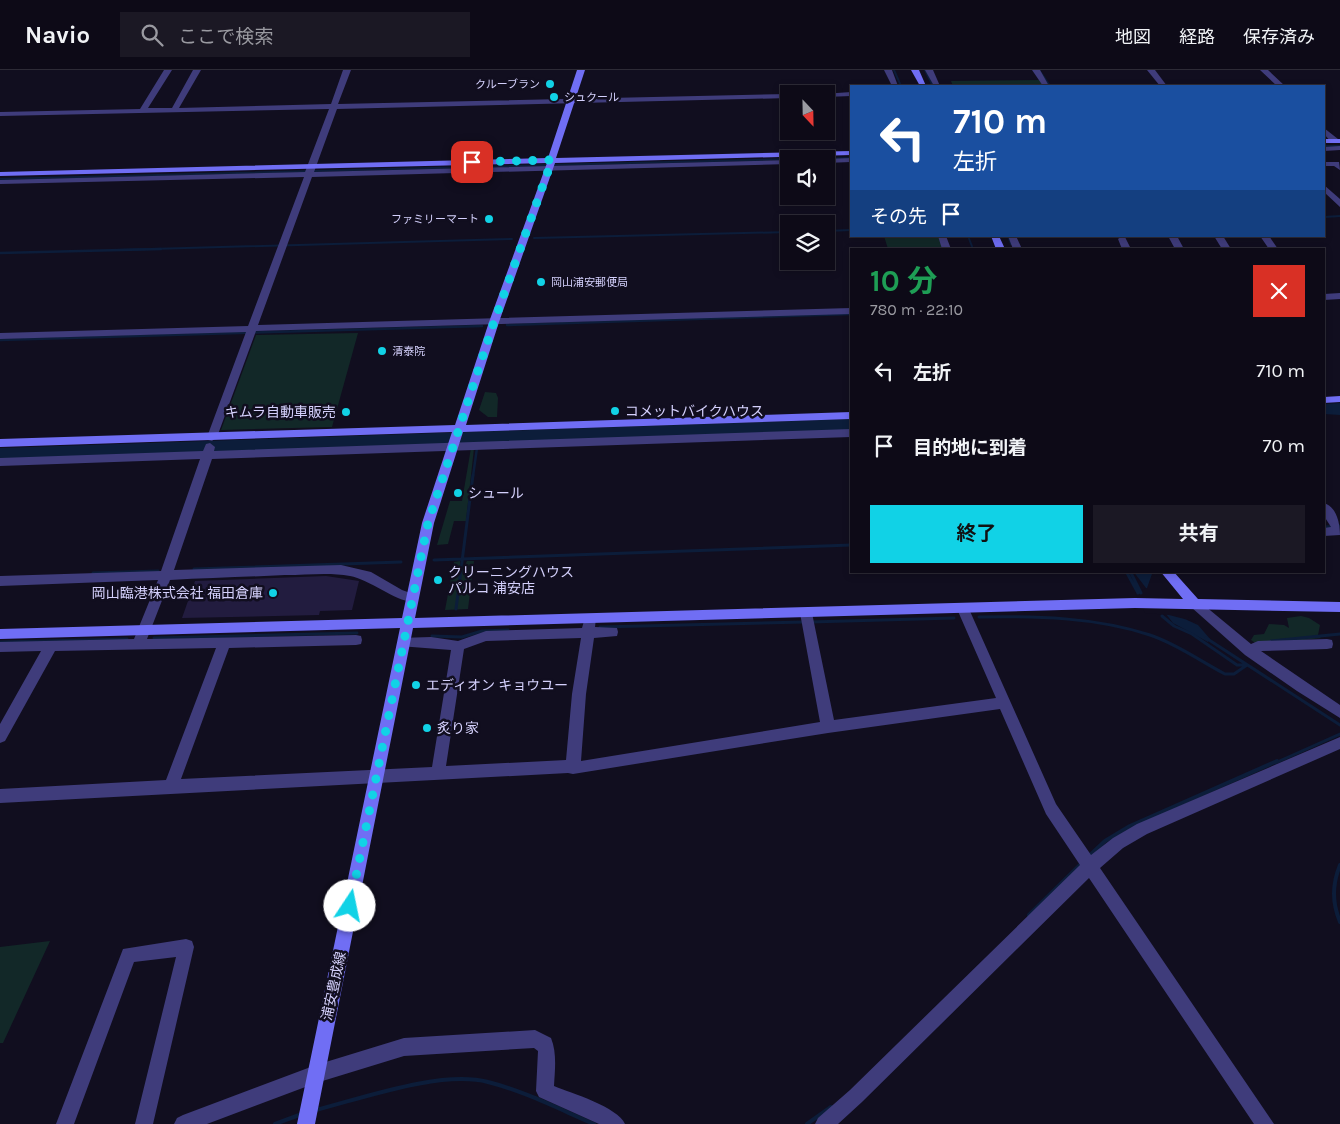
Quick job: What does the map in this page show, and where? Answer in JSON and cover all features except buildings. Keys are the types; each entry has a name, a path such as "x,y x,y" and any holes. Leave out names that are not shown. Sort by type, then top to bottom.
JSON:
{"street":[{"path":"143,110 168,70"},
{"path":"174,110 198,70"},
{"path":"138,645 166,575 248,336 252,331 347,70"},
{"name":"浦安豊成線","path":"307,1117 428,523 494,322 551,165 581,70"},
{"path":"888,70 895,85"},
{"path":"916,70 923,85"},
{"path":"929,70 936,85"},
{"path":"1036,70 1045,85"},
{"path":"1151,70 1163,85"},
{"path":"1264,70 1280,85"},
{"path":"835,95 850,94"},
{"path":"0,114 780,96"},
{"path":"1325,131 1338,144"},
{"path":"1325,141 1338,144"},
{"path":"1325,149 1338,144"},
{"path":"551,165 850,153"},
{"path":"835,161 850,160"},
{"path":"0,182 311,171 780,162"},
{"path":"1325,164 1336,164 1340,168"},
{"path":"0,174 311,171"},
{"path":"1325,188 1340,204"},
{"path":"1173,237 1179,248"},
{"path":"1219,237 1226,248"},
{"path":"1265,237 1273,248"},
{"path":"1122,239 1126,248"},
{"path":"1325,297 1340,296"},
{"path":"0,336 252,331 850,311"},
{"path":"1325,400 1340,399"},
{"path":"0,462 211,444 455,438 850,416"},
{"path":"0,443 211,444 455,438 850,433"},
{"path":"1325,508 1338,528 1325,532"},
{"path":"0,581 350,570 375,579 399,595 412,598"},
{"path":"1168,573 1195,604 1226,633 1340,712"},
{"path":"0,634 590,618 807,619 963,608 1141,603 1340,607"},
{"path":"963,608 1051,809 1265,1124"},
{"path":"573,766 590,618"},
{"path":"807,619 828,726"},
{"path":"404,642 431,642 458,646 486,636 612,632"},
{"path":"0,647 356,640"},
{"path":"172,786 224,643"},
{"path":"1250,651 1258,646 1327,644"},
{"path":"0,737 51,646"},
{"path":"438,773 458,646"},
{"path":"0,796 573,766 573,768 828,726 1004,702"},
{"path":"824,1124 856,1096 1086,862 1142,829 1340,743"},
{"path":"65,1124 129,955 186,948 144,1124"},
{"path":"183,1124 316,1074 404,1048 436,1044 535,1039 545,1044 547,1051 545,1091 599,1114 616,1124"}],"green space":[{"path":"1040,80 1043,85 953,85 951,81"},
{"path":"884,237 939,237 944,248 888,248"},
{"path":"358,333 332,427 221,430 256,335"},
{"path":"485,392 496,393 498,398 497,417 488,417 479,410"},
{"path":"471,448 474,448 466,521 454,521 448,544 437,545 450,501 462,501"},
{"path":"460,561 460,566 465,565 467,561 474,561 468,609 445,610 454,562"},
{"path":"1301,616 1309,618 1320,625 1318,635 1321,638 1258,645 1251,640 1254,635 1264,634 1269,624 1284,625 1289,628 1287,618"},
{"path":"50,941 3,1043 0,1043 0,947"}],"water":[{"path":"1135,573 1154,573 1187,620 1198,625 1210,639 1208,642 1173,623"}],"pier":[{"path":"1152,573 1155,573 1189,618 1196,622 1169,615 1145,613 1135,593 1147,588"}],"waterway":[{"path":"894,70 901,85"},
{"path":"925,70 932,85"},
{"path":"1039,70 1049,85"},
{"path":"1325,146 1340,146"},
{"path":"835,158 850,158"},
{"path":"0,179 780,159"},
{"path":"1325,217 1340,216"},
{"path":"835,231 850,230"},
{"path":"534,238 780,232"},
{"path":"968,237 973,248"},
{"path":"1008,237 1011,244"},
{"path":"116,250 512,239"},
{"path":"0,253 161,249"},
{"path":"507,325 850,314"},
{"path":"0,340 482,326"},
{"path":"1325,409 1340,409"},
{"path":"0,454 850,425"},
{"path":"473,476 477,448"},
{"path":"462,559 473,475"},
{"path":"1325,527 1340,526"},
{"path":"462,559 850,545"},
{"path":"434,560 462,559"},
{"path":"456,609 462,559"},
{"path":"194,569 401,562"},
{"path":"93,573 158,571"},
{"path":"1127,573 1138,593"},
{"path":"1131,573 1141,593"},
{"path":"1162,616 1174,626 1192,634 1237,665 1246,665"},
{"path":"979,617 1065,619 1108,624 1160,639 1225,674 1234,674 1247,665"},
{"path":"810,622 954,618"},
{"path":"600,627 804,622"},
{"path":"432,636 462,637 482,631 508,630"},
{"path":"154,638 357,633"},
{"path":"1271,641 1340,634"},
{"path":"1206,638 1340,725"},
{"path":"0,642 127,639"},
{"path":"1275,763 1340,734"},
{"path":"1088,857 1105,841 1130,826 1277,761"},
{"path":"1029,915 1082,863"},
{"path":"1340,865 1335,880 1334,894 1340,922"},
{"path":"316,1110 425,1082 469,1079 488,1082 515,1090 594,1124"},
{"path":"807,1124 831,1107"},
{"path":"275,1124 302,1114"}],"place":[{"name":"クルーブラン","path":"550,84"},
{"name":"シュクール","path":"554,97"},
{"name":"ファミリーマート","path":"489,219"},
{"name":"岡山浦安郵便局","path":"541,282"},
{"name":"清泰院","path":"382,351"},
{"name":"コメットバイクハウス","path":"615,411"},
{"name":"キムラ自動車販売","path":"346,412"},
{"name":"シュール","path":"458,493"},
{"name":"クリーニングハウス パルコ 浦安店","path":"438,580"},
{"name":"岡山臨港株式会社 福田倉庫","path":"273,593"},
{"name":"エディオン キョウユー","path":"416,685"},
{"name":"炙り家","path":"427,728"}],"route":[{"path":"350,906 428,523 494,322 552,160 472,162"}]}
